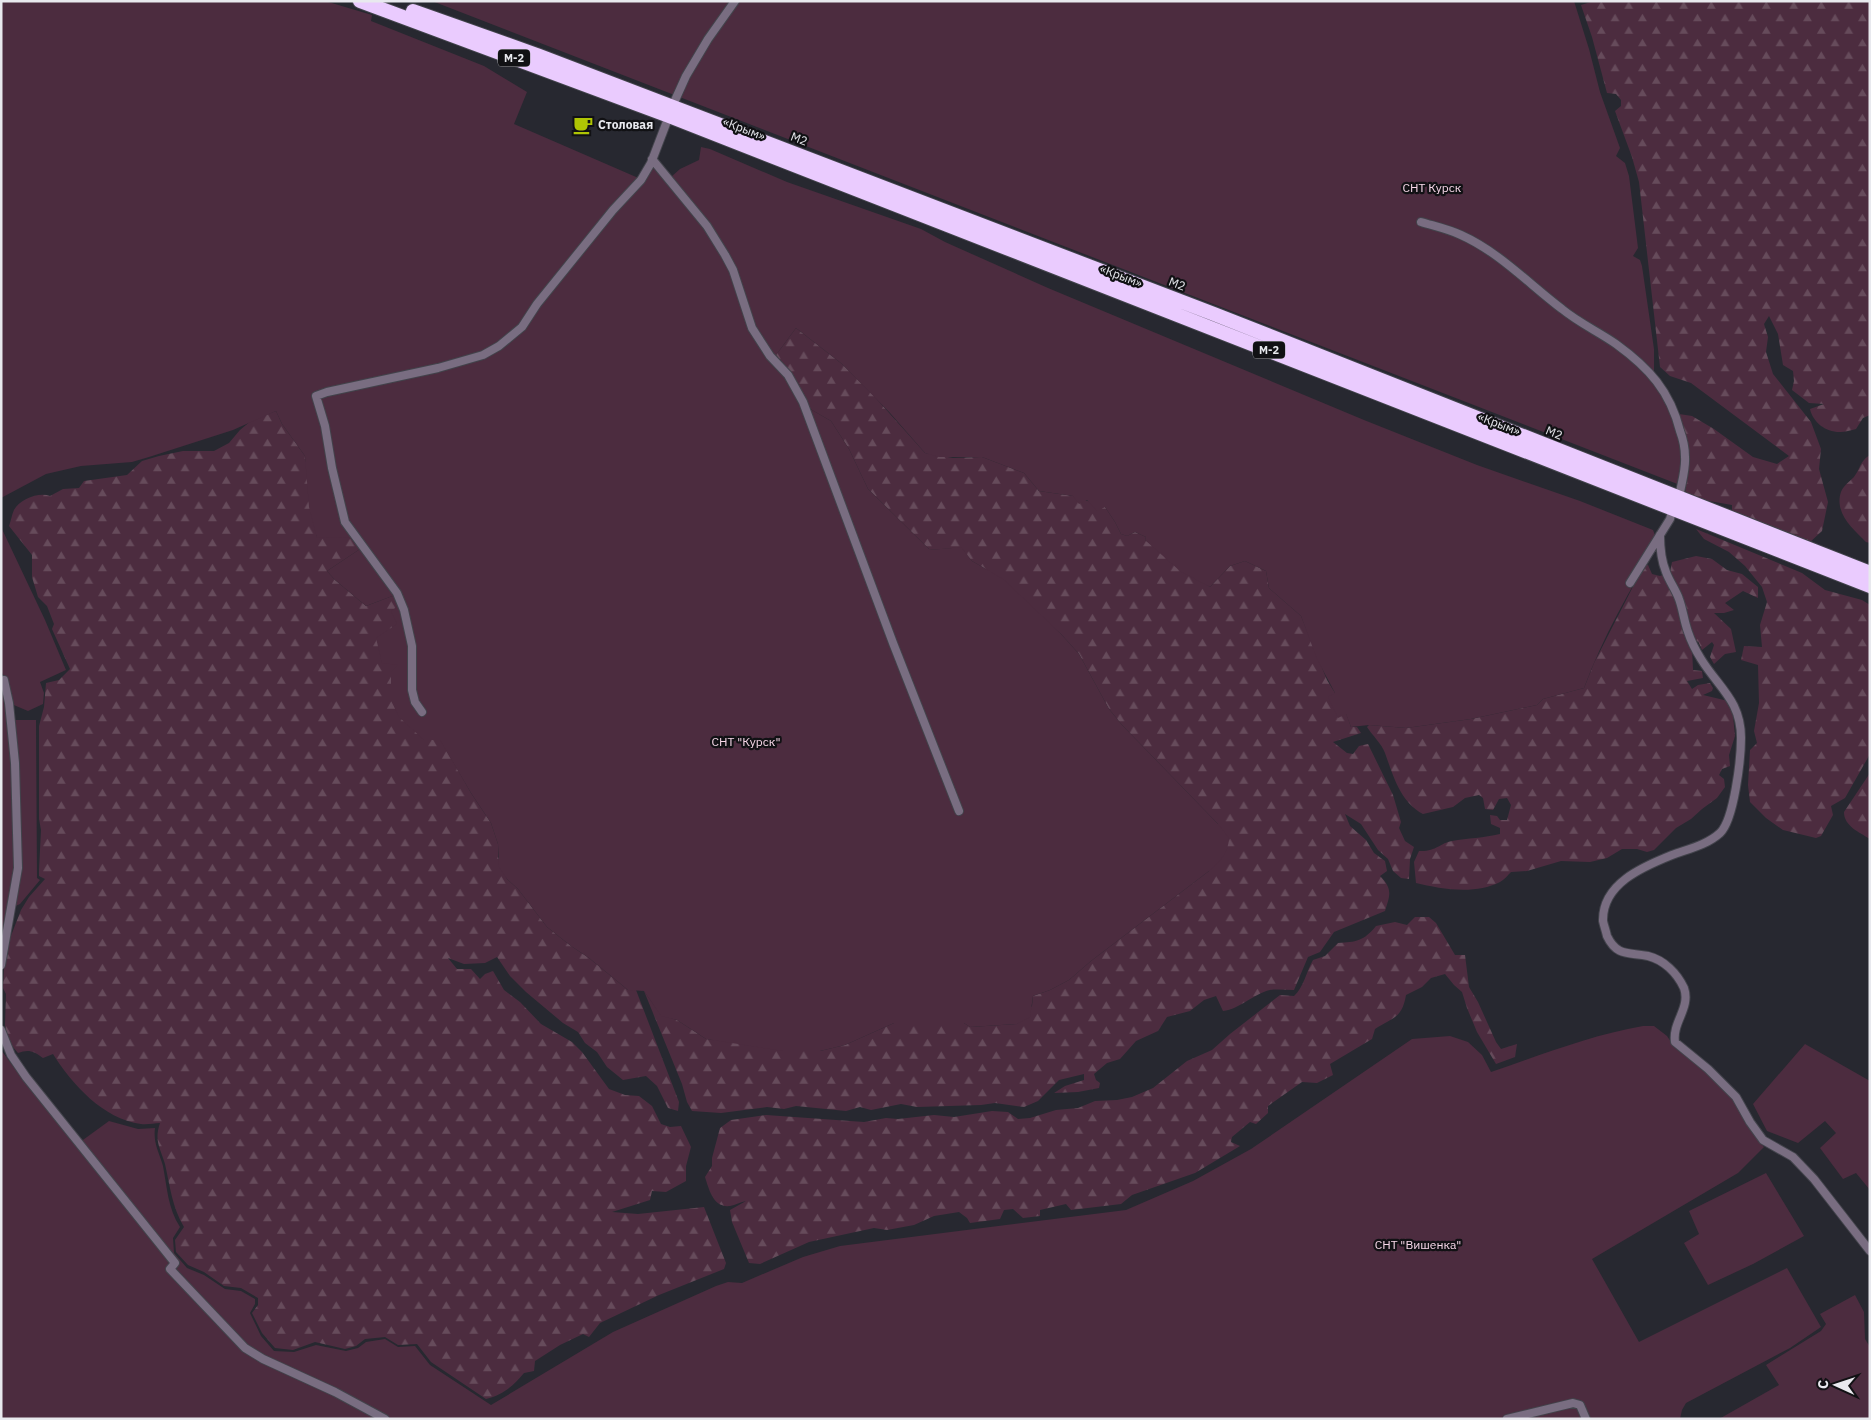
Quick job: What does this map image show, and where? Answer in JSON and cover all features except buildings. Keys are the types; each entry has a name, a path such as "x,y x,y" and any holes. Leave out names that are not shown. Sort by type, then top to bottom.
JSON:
{"highway":[{"name":"«Крым»","path":"360,1 670,111 1676,503 1870,586"},
{"path":"386,1 537,55 670,111"},
{"path":"1676,503 1870,573"}],"street":[{"path":"422,712 415,702 412,690 412,646 404,610 397,593 345,522 332,468 325,426 316,396 438,368 483,355 499,346 522,327 537,304 612,210 641,180 652,160 670,111 695,61 735,1"},
{"path":"652,160 707,226 725,254 733,270 752,328 770,356 792,380 803,402 893,642 960,811"},
{"path":"1421,222 1452,231 1485,248 1564,311 1590,330 1615,343 1639,362 1656,379 1670,401 1685,448 1685,467 1670,519 1630,584"},
{"path":"1660,535 1662,560 1666,573 1679,599 1690,638 1702,660 1735,706 1741,736 1740,762 1730,812 1721,832 1696,847 1640,870 1621,883 1613,890 1606,902 1603,923 1614,947 1619,951 1650,957 1662,962 1678,977 1684,989 1686,1001 1673,1033 1675,1042 1708,1069 1736,1096 1750,1122 1763,1140 1786,1152 1814,1179 1870,1251"},
{"path":"1,692 4,686 2,678"},
{"path":"1,965 18,868 15,763 9,703 2,678"},
{"path":"1,1030 11,1056 26,1077 175,1263 170,1269 245,1348 263,1359 335,1392 385,1419"},
{"path":"1507,1419 1573,1403 1580,1405 1586,1419"}],"green space":[{"name":"СНТ \"Курск\"","path":"1,1 325,1 372,15 371,21 484,66 527,92 514,124 643,180 654,166 671,177 680,169 699,160 701,147 710,149 787,182 921,229 945,242 1048,288 1364,420 1477,465 1580,501 1653,530 1658,543 1618,614 1584,688 1543,699 1537,705 1471,719 1406,728 1369,725 1351,727 1346,714 1338,718 1328,697 1335,693 1317,659 1301,616 1269,588 1266,571 1245,561 1230,566 1210,587 1180,571 1145,540 1146,537 1135,532 1127,536 1121,534 1105,507 1097,511 1087,500 1079,504 1073,496 1039,491 1024,473 982,457 939,457 925,453 890,413 842,364 796,328 776,355 797,383 807,405 831,421 849,449 868,489 929,549 961,547 972,561 1003,579 1061,634 1079,654 1109,709 1122,725 1218,824 1229,838 1223,856 1209,871 1069,980 1033,996 1030,1017 1017,1024 970,1027 964,1023 894,1023 845,1045 820,1051 783,1051 706,1039 677,1020 661,1016 644,991 628,990 547,927 518,889 507,879 499,867 498,844 491,823 440,740 424,740 399,717 391,700 391,672 398,665 382,663 376,638 397,624 391,611 398,606 395,595 366,606 327,571 360,549 351,537 317,538 309,507 305,456 282,424 276,411 233,430 132,462 81,466 46,474 1,498"},
{"name":"СНТ Курск","path":"432,1 1574,1 1600,92 1620,148 1616,156 1625,163 1629,176 1638,248 1633,256 1640,260 1642,266 1654,349 1654,380 1672,413 1683,450 1680,485"},
{"path":"1594,1 1870,1 1870,415 1863,418 1856,429 1846,431 1835,432 1820,425 1810,409 1824,404 1809,403 1792,390 1794,381 1793,371 1783,365 1778,334 1769,316 1764,324 1768,337 1766,352 1773,374 1811,422 1821,449 1819,469 1828,502 1822,531 1809,543 1732,515 1732,505 1687,497 1685,485 1688,449 1679,414 1692,416 1753,457 1777,464 1789,456 1691,383 1670,376 1660,367 1639,182 1615,111 1621,106 1621,100 1616,94 1607,93 1581,5"},
{"path":"796,328 842,364 873,395 925,453 953,458 982,457 1024,473 1039,491 1073,496 1105,507 1121,534 1127,536 1135,532 1146,537 1145,540 1210,587 1230,566 1245,561 1266,571 1269,588 1301,616 1327,680 1335,693 1338,717 1346,713 1351,727 1357,727 1361,733 1333,742 1347,753 1353,754 1359,746 1368,744 1393,795 1401,822 1399,828 1405,841 1414,847 1410,859 1409,879 1401,878 1393,871 1388,859 1378,850 1361,824 1345,814 1350,826 1366,840 1374,853 1385,861 1387,871 1380,876 1389,889 1385,911 1334,932 1320,952 1308,957 1294,990 1270,990 1229,1010 1223,1011 1216,996 1204,1000 1190,1011 1167,1017 1158,1031 1136,1041 1120,1059 1107,1063 1094,1074 1096,1080 1100,1083 1099,1088 1078,1092 1054,1093 1065,1086 1084,1080 1084,1074 1059,1080 1038,1101 1024,1107 995,1103 917,1107 901,1104 871,1110 860,1107 846,1111 796,1106 784,1109 767,1107 721,1113 692,1111 644,991 661,1015 677,1020 706,1039 820,1051 845,1045 894,1023 964,1023 970,1027 1017,1024 1032,1006 1033,996 1069,980 1209,871 1218,824 1122,725 1109,709 1079,654 1061,634 984,568 972,561 961,548 929,549 868,489 849,449 831,421 807,405 785,366 776,355"},
{"path":"276,411 282,424 305,456 317,537 351,537 360,549 327,571 366,606 395,595 399,607 398,665 471,793 491,823 498,844 498,857 507,879 518,889 547,927 628,990 636,990 679,1102 678,1111 668,1108 657,1086 646,1076 623,1080 607,1067 597,1052 585,1043 578,1032 563,1023 510,976 497,957 485,963 464,964 448,958 457,969 471,969 480,979 485,974 493,971 504,990 520,1002 541,1024 572,1042 582,1052 609,1089 625,1095 639,1096 652,1106 661,1124 670,1127 681,1126 691,1147 686,1166 686,1181 666,1192 652,1191 650,1200 612,1212 638,1214 704,1207 726,1263 724,1269 659,1295 600,1323 589,1337 583,1334 560,1345 535,1361 534,1371 524,1373 507,1389 498,1395 486,1399 431,1362 417,1344 398,1345 385,1337 365,1339 356,1346 345,1349 315,1342 293,1350 275,1348 262,1333 252,1313 258,1305 258,1298 241,1288 224,1286 204,1272 188,1265 176,1252 175,1240 184,1227 174,1204 165,1164 158,1144 160,1123 141,1124 127,1121 101,1108 69,1077 53,1054 43,1058 31,1051 18,1053 8,1041 5,1025 6,994 3,988 7,946 21,910 29,897 45,879 39,876 41,830 39,819 39,726 44,707 46,683 59,680 70,669 52,629 54,624 47,606 38,597 32,577 32,555 9,526 13,512 17,506 30,497 50,496 63,489 79,488 84,481 127,475 142,461 183,451 214,451 229,443 252,420"},
{"path":"1870,455 1870,543 1866,542 1846,520 1842,514 1840,500 1843,488 1854,477 1864,460"},
{"path":"1,527 45,620 66,670 40,682 44,693 43,704 28,711 9,703 6,682 1,670"},
{"path":"1696,529 1802,573 1825,590 1862,600 1870,605 1870,754 1845,798 1831,806 1833,815 1821,836 1816,838 1783,830 1766,818 1750,802 1748,785 1750,750 1757,743 1754,731 1759,703 1758,665 1741,660 1744,646 1762,647 1760,625 1767,602 1762,587 1745,566 1729,552 1704,539"},
{"path":"1696,556 1712,559 1727,570 1742,574 1758,587 1758,598 1743,591 1725,603 1734,610 1714,613 1731,629 1736,652 1725,654 1714,664 1710,657 1714,645 1712,642 1702,650 1698,641 1692,648 1693,670 1702,671 1703,678 1687,681 1692,689 1698,685 1710,683 1713,688 1712,691 1703,695 1728,701 1733,716 1735,736 1729,755 1730,766 1722,769 1719,775 1724,779 1725,787 1717,798 1691,819 1676,828 1654,850 1647,852 1637,849 1622,849 1607,858 1590,862 1561,861 1527,871 1511,872 1500,882 1469,890 1447,889 1416,883 1414,862 1419,851 1434,849 1452,841 1500,834 1500,828 1491,824 1490,815 1497,816 1500,820 1507,820 1511,805 1507,798 1499,799 1493,810 1485,809 1483,798 1479,795 1465,798 1453,807 1423,814 1408,803 1394,779 1384,750 1367,727 1369,725 1406,728 1471,719 1537,705 1543,699 1584,688 1594,663 1644,565 1648,565 1652,574 1660,576 1670,572 1672,562"},
{"path":"1,680 8,720 36,720 37,878 40,880 20,904 9,909 1,951"},
{"path":"1870,773 1870,839 1849,825 1844,812"},
{"path":"1415,917 1429,917 1436,923 1455,955 1465,955 1469,987 1501,1049 1517,1044 1515,1057 1496,1064 1477,1032 1462,992 1445,974 1431,978 1422,987 1406,995 1399,1013 1375,1029 1372,1039 1330,1064 1333,1075 1317,1083 1302,1082 1268,1106 1268,1113 1256,1124 1250,1122 1232,1137 1231,1142 1240,1146 1195,1173 1132,1195 1121,1204 1071,1210 1066,1204 1040,1210 1040,1216 1023,1218 1013,1209 1004,1210 1000,1219 970,1223 959,1212 934,1216 914,1225 887,1230 874,1228 809,1242 760,1264 749,1263 732,1222 730,1210 746,1201 724,1206 716,1201 708,1187 705,1177 712,1166 712,1158 720,1128 731,1120 766,1115 864,1122 886,1118 898,1119 934,1115 954,1117 992,1111 1008,1112 1018,1119 1030,1118 1056,1110 1078,1108 1095,1101 1132,1097 1153,1088 1187,1061 1212,1050 1280,995 1294,996 1313,960 1325,956 1338,943 1359,940 1368,935 1376,926 1395,922 1407,925"},
{"name":"СНТ \"Вишенка\"","path":"1643,1026 1654,1026 1667,1036 1675,1048 1707,1073 1734,1099 1752,1132 1764,1147 1738,1173 1592,1259 1639,1342 1787,1268 1821,1327 1790,1348 1686,1403 1680,1419 1,1419 1,1050 76,1145 109,1121 138,1129 155,1128 156,1143 163,1166 170,1205 180,1227 173,1238 174,1253 187,1268 204,1275 225,1289 241,1291 255,1299 255,1304 250,1313 261,1336 274,1351 294,1352 316,1345 346,1351 358,1348 366,1342 385,1339 398,1347 415,1346 430,1365 491,1405 613,1332 716,1286 728,1282 742,1283 803,1257 840,1246 1126,1210 1193,1181 1251,1149 1412,1039 1450,1036 1468,1042 1482,1055 1491,1072 1585,1040"},
{"path":"1805,1044 1870,1081 1870,1190 1856,1173 1843,1179 1820,1148 1836,1133 1825,1121 1798,1143 1767,1131 1753,1104"},
{"path":"1766,1173 1804,1236 1753,1264 1708,1285 1684,1243 1699,1234 1689,1211"},
{"path":"1855,1295 1864,1312 1865,1339 1870,1347 1870,1419 1719,1419 1779,1385 1766,1365 1821,1331 1826,1324 1820,1314"}],"place":[{"name":"Столовая","path":"583,125"}]}
